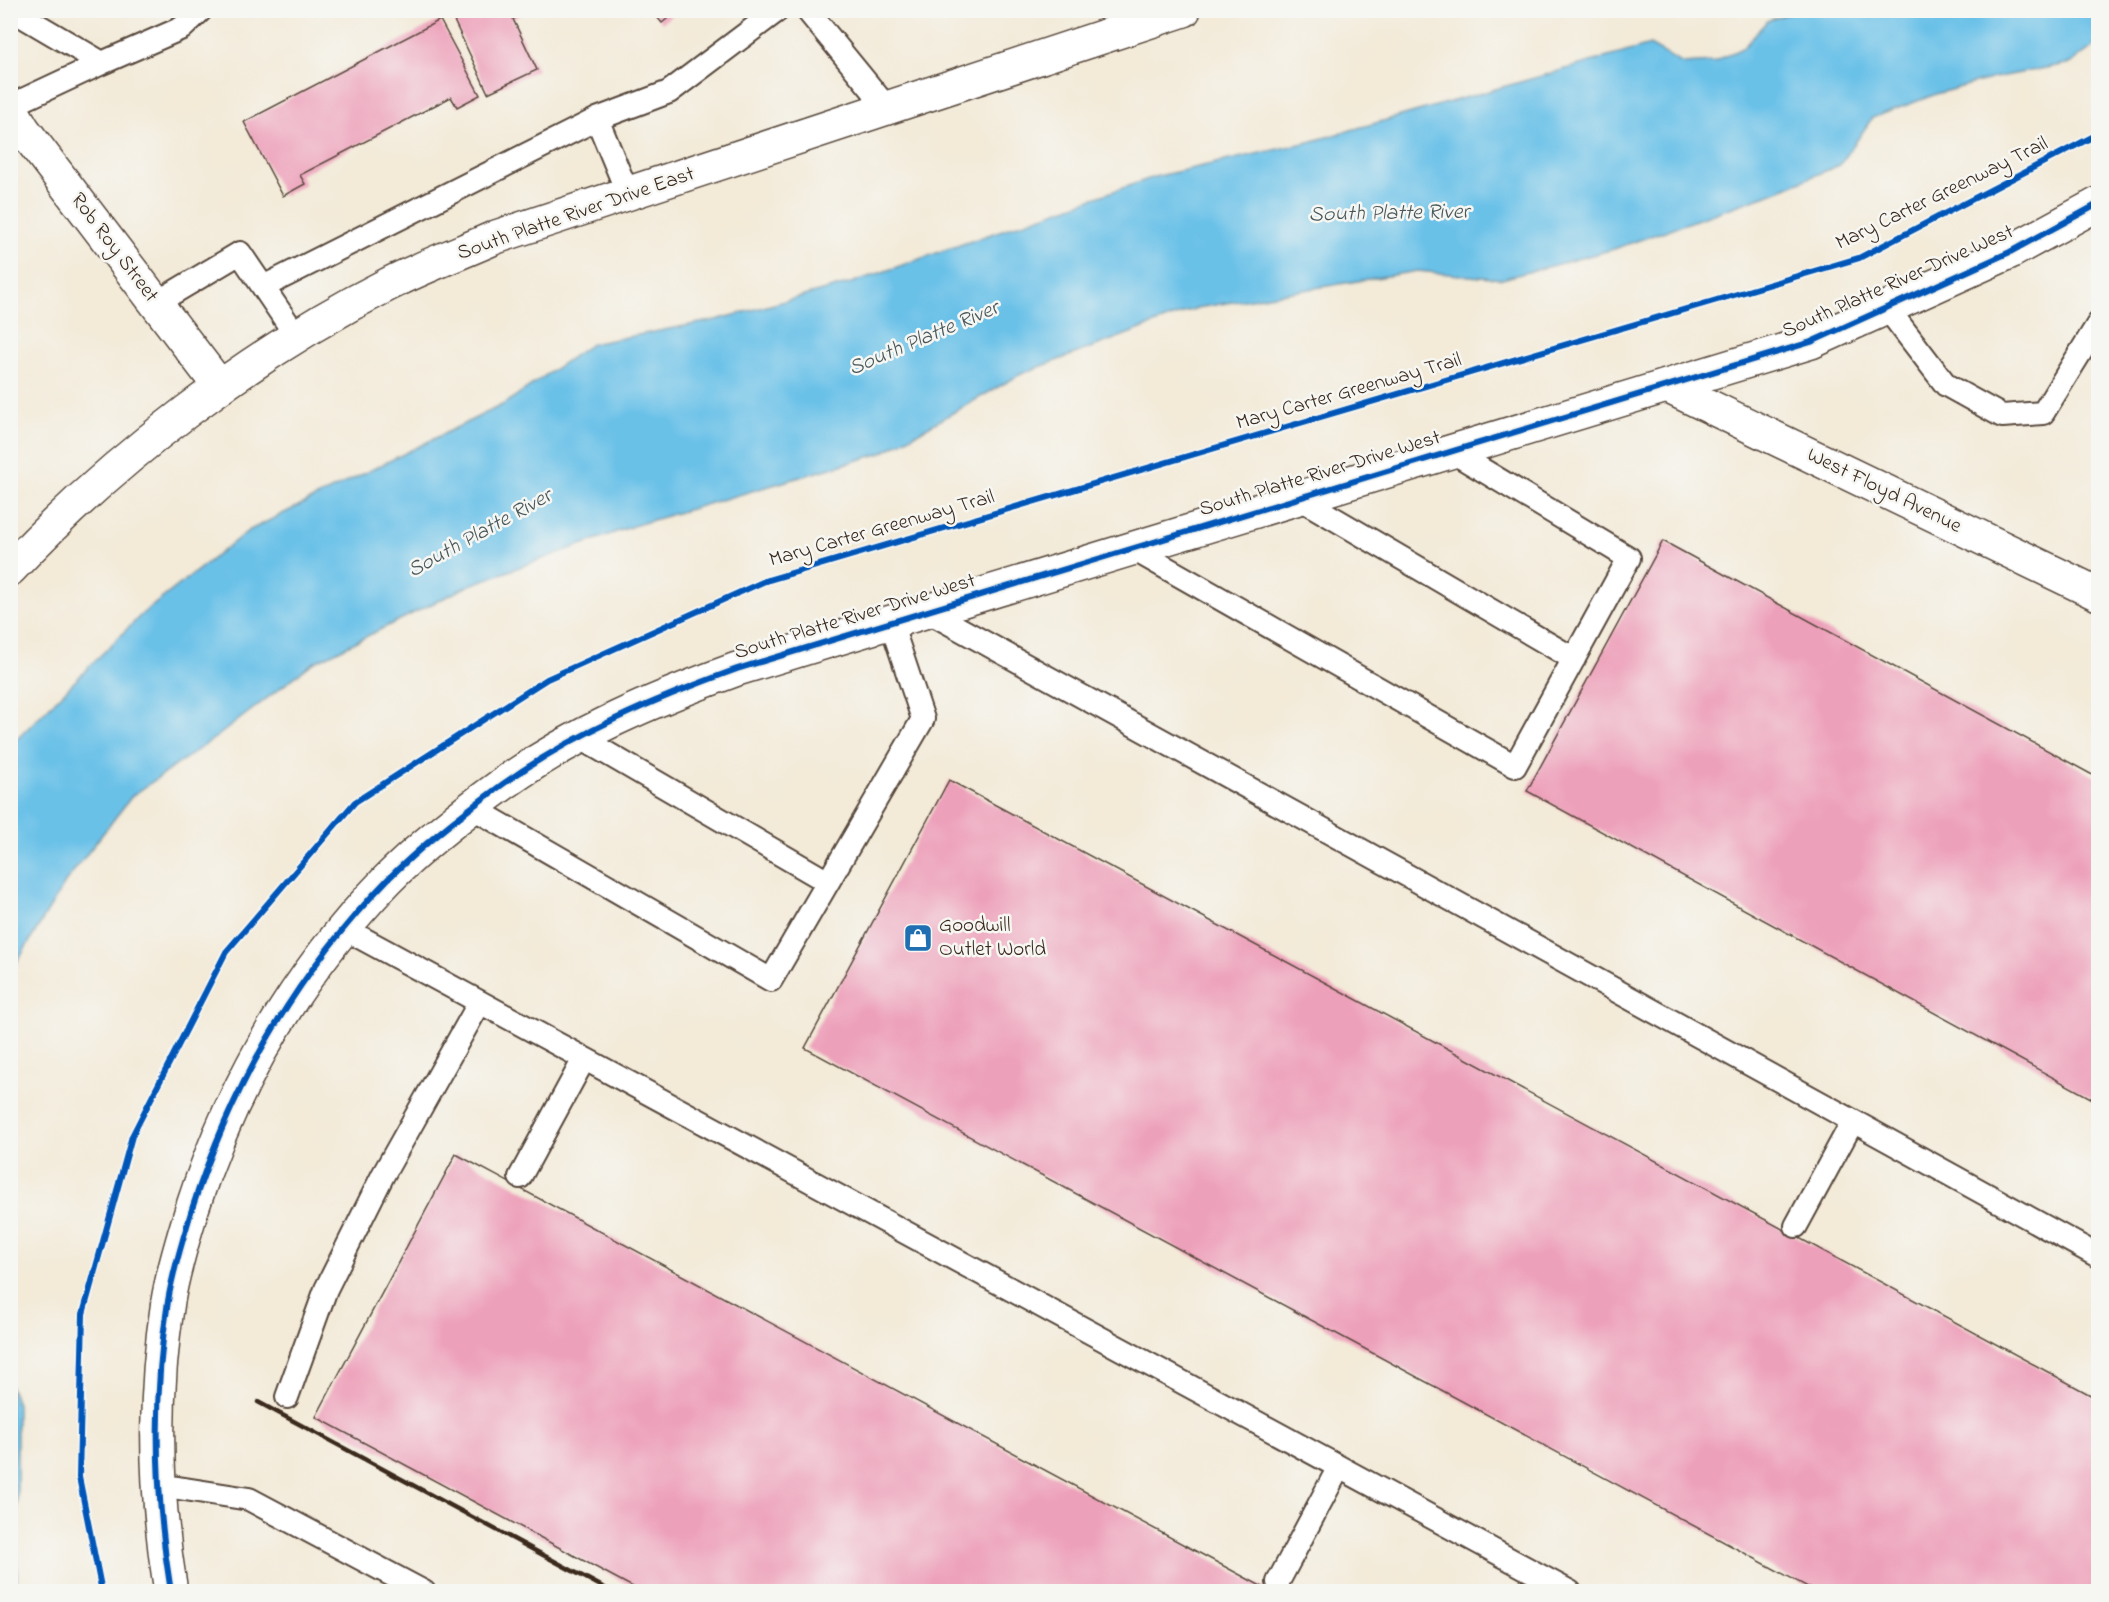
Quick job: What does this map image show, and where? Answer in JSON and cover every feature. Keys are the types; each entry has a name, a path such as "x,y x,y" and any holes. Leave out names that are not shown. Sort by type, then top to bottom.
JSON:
{"street":[{"name":"South Platte River Drive East","path":"10,569 35,542 141,449 220,387 297,337 389,284 496,237 1184,10"},
{"name":"Rob Roy Street","path":"10,106 23,129 220,387"},
{"name":"South Platte River Drive West","path":"171,1592 159,1485 158,1401 168,1299 182,1240 222,1126 248,1071 282,1011 343,928 390,878 504,783 579,737 644,704 726,673 1450,451 1669,387 1810,342 2092,215"},
{"name":"West Floyd Avenue","path":"1669,387 2098,594"}],"lane":[{"path":"12,10 102,63"},
{"path":"10,106 182,28 201,10"},
{"path":"263,287 597,119 669,92 778,10"},
{"path":"807,10 888,109"},
{"path":"597,119 628,194"},
{"path":"156,303 240,253 297,337"},
{"path":"1887,308 1946,385 2002,416 2043,413 2098,324"},
{"path":"1133,549 1515,766 1629,558 1450,451"},
{"path":"1299,498 1574,659"},
{"path":"929,612 2098,1256"},
{"path":"473,808 771,980 923,719 891,623"},
{"path":"579,737 828,882"},
{"path":"343,928 1570,1592"},
{"path":"287,1397 326,1289 382,1174 480,1002"},
{"path":"520,1177 584,1059"},
{"path":"1796,1226 1853,1121"},
{"path":"1278,1582 1339,1467"},
{"path":"159,1485 249,1499 424,1592"}],"water":[{"name":"South Platte River","path":"1799,10 2098,11 2098,43 2071,63 1994,78 1939,93 1872,118 1840,165 1778,191 1614,249 1502,279 1417,271 1197,308 1021,374 882,453 636,525 470,585 313,663 219,735 132,796 66,881 11,972 11,745 142,614 248,531 504,404 591,344 716,320 851,283 1154,177 1309,142 1650,45 1683,64 1714,62 1744,47 1767,21"},
{"path":"10,1385 17,1404 17,1592 10,1591"}],"building":[{"path":"449,10 530,10 513,19 537,70 488,93"},
{"path":"651,10 678,10 662,23"},
{"path":"440,20 480,95 457,107 451,97 300,175 305,184 283,196 244,122"},
{"path":"1663,541 2098,778 2098,1102 1527,791"},
{"path":"949,780 2098,1399 2098,1592 1817,1592 805,1048"},
{"path":"456,1154 1272,1592 642,1592 316,1417"}],"railway":[{"path":"258,1402 612,1592"}],"cycle path":[{"name":"Mary Carter Greenway Trail","path":"102,1592 79,1477 83,1314 132,1136 226,952 355,802 547,679 765,581 1859,258 2098,134"},
{"path":"171,1592 159,1483 158,1410 163,1337 178,1255 208,1163 227,1118 271,1033 325,953 355,915 401,866 503,784 587,733 676,692 737,669 1811,342 2010,252 2098,204"}],"place":[{"name":"Goodwill Outlet World","path":"918,938"}]}
